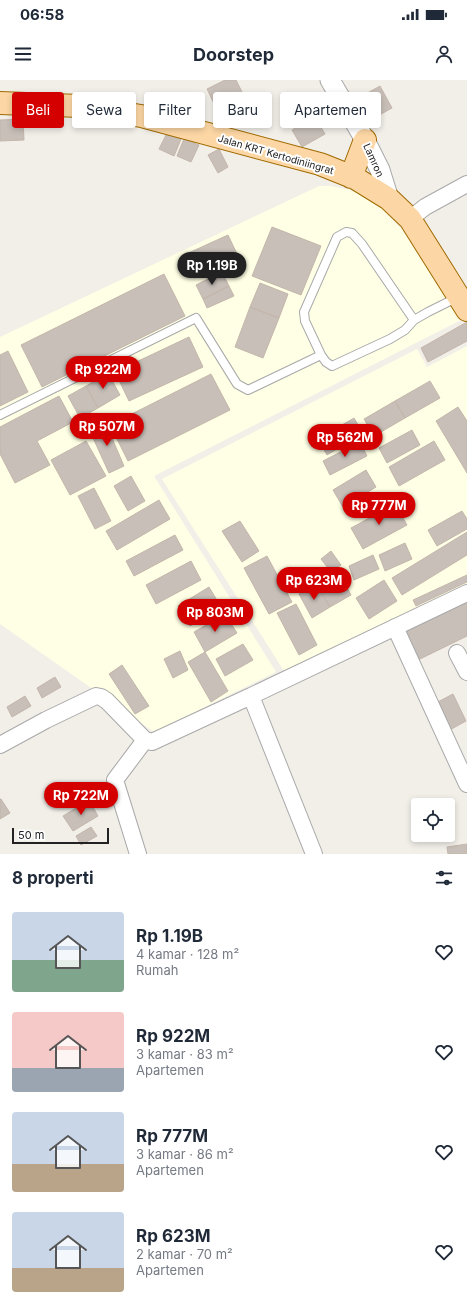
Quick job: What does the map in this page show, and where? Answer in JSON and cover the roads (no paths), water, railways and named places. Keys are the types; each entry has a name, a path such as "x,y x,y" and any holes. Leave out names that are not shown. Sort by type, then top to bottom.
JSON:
{"main road":[{"name":"Jalan KRT Kertodiniingrat","path":"0,104 80,106 140,116 320,164 351,177 390,199 410,219 463,303"},
{"path":"351,177 365,140"}],"street":[{"name":"Lamron","path":"330,80 365,140 380,170 390,199"},
{"path":"410,219 424,207 467,184"},
{"path":"0,745 46,720 96,696 107,701 144,740 152,742 467,593"},
{"path":"395,627 467,784"},
{"path":"457,653 467,672"},
{"path":"251,696 314,854"},
{"path":"138,854 115,780 144,740"}],"lane":[{"path":"414,320 362,244 352,233 346,232 337,237 304,312 305,321 321,355 326,362 332,366 390,339 405,330 414,320 428,312 463,303"},
{"path":"0,415 196,318 237,384 248,390 321,355"}]}
